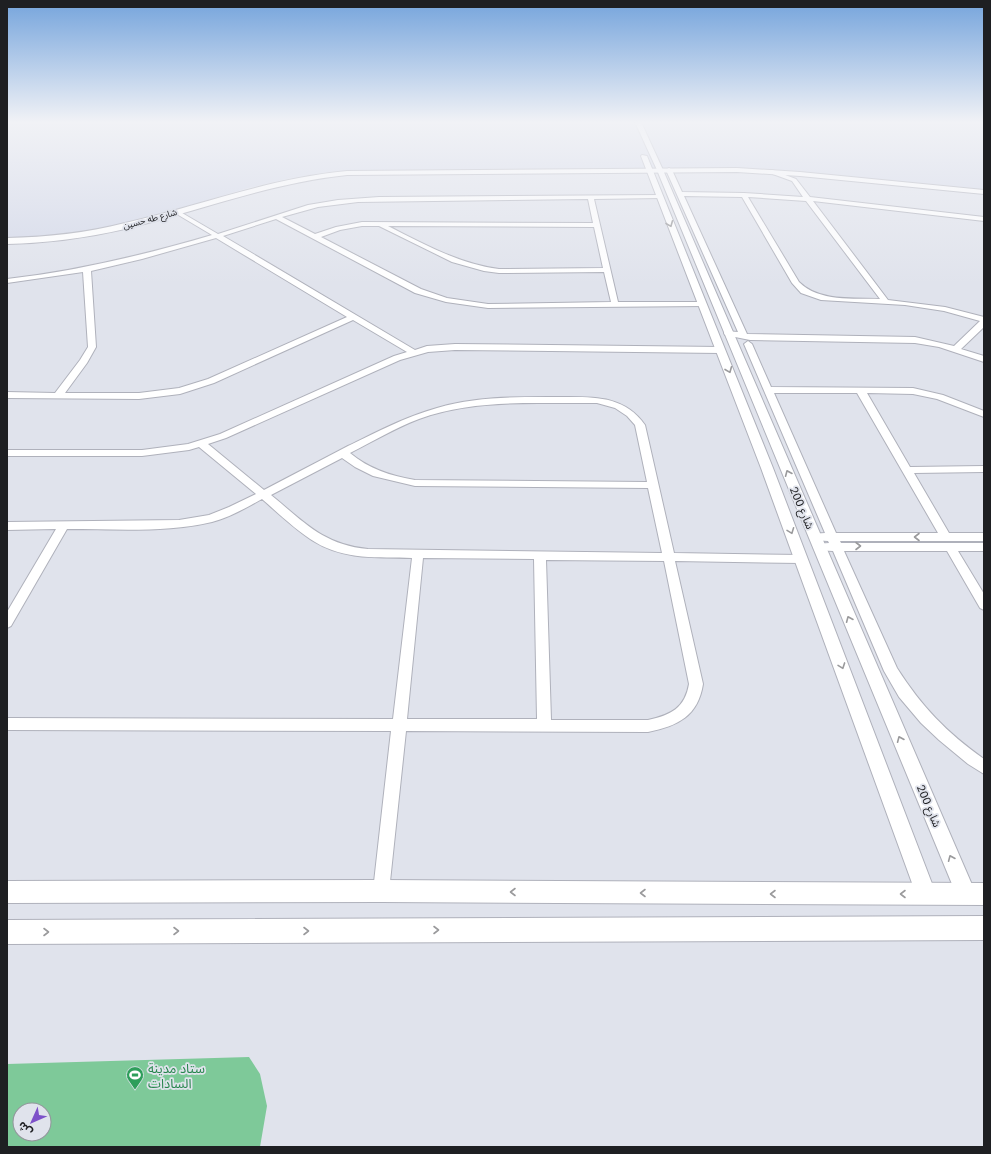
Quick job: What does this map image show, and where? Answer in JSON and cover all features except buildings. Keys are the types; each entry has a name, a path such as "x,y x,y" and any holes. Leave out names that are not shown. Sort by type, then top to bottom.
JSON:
{"main road":[{"name":"شارع طه حسين","path":"7,236 38,235 104,226 157,213 266,181 293,176"},
{"name":"شارع طه حسين","path":"7,241 29,241 80,236 178,212 296,178 318,176"},
{"name":"شارع طه حسين","path":"821,176 984,192"},
{"path":"831,177 854,176 984,189"},
{"path":"7,892 381,891 975,894"},
{"path":"7,932 984,928"}],"street":[{"name":"شارع 200","path":"658,176 660,197 768,468 926,894"},
{"name":"شارع 200","path":"660,176 817,542 975,894"},
{"path":"663,176 679,194 746,340 891,671 909,699 934,728 966,755 984,767"},
{"path":"783,176 794,180 885,301"},
{"path":"794,180 798,176"},
{"path":"679,194 744,195 809,199 984,219"},
{"path":"744,195 799,288 812,295 830,299 885,301 925,306 984,321"},
{"path":"7,281 87,269 141,258 315,206 366,199 660,197"},
{"path":"591,198 615,305"},
{"path":"178,212 412,352"},
{"path":"277,217 418,291 446,300 488,306 702,304"},
{"path":"315,237 328,231 344,227 379,224 597,225"},
{"path":"379,224 466,266 499,271 607,270"},
{"path":"58,395 84,361 92,347 87,269"},
{"path":"7,395 139,396 180,391 211,381 353,317"},
{"path":"956,349 984,321"},
{"path":"728,333 759,343 914,345 946,351 984,365"},
{"path":"735,350 746,340 909,340 928,342 956,349 984,359"},
{"path":"7,453 142,453 178,449 201,444 223,436 412,352 432,348 720,350"},
{"path":"768,390 900,390 926,393 984,414"},
{"path":"860,390 984,605"},
{"path":"7,526 179,524 198,521 222,514 263,495 412,418 453,406 499,400 597,400 622,407 631,413 638,421 642,429 696,684 693,697 686,709 674,719 648,726 7,724"},
{"path":"201,444 310,533 326,544 356,552 802,559"},
{"path":"343,453 355,464 372,472 391,479 415,483 653,485"},
{"path":"906,470 984,469"},
{"path":"8,619 64,525"},
{"path":"817,542 948,542 984,537"},
{"path":"948,542 984,547"},
{"path":"381,891 418,554"},
{"path":"540,555 544,725"}],"shaded area":[{"path":"7,176 304,176 248,188 135,222 90,231 7,238"},
{"path":"844,176 984,176 984,189"}],"green space":[{"name":"ستاد مدينة السادات","path":"249,1057 260,1074 267,1106 260,1147 7,1147 7,1064"}],"place":[{"name":"ستاد مدينة السادات","path":"135,1090"}]}
